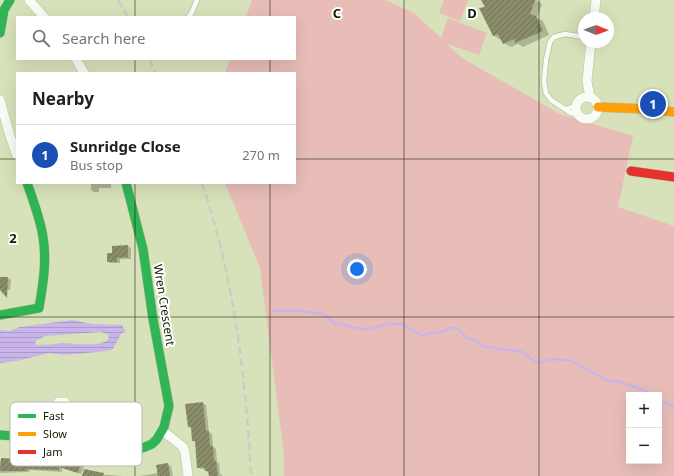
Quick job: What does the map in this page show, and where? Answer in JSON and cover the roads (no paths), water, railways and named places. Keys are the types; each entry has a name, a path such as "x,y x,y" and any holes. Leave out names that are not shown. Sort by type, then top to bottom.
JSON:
{"street":[{"path":"0,33 4,10 10,0"},
{"path":"29,0 43,16"},
{"path":"595,12 596,0"},
{"path":"590,48 587,81 590,98"},
{"path":"77,60 83,72"},
{"path":"586,97 590,98 596,101 598,107 597,114 591,119 584,119 578,115 576,108 577,105 586,97"},
{"path":"0,100 16,153"},
{"path":"598,107 674,112"},
{"path":"631,171 674,177"},
{"path":"0,316 40,308 43,283 44,242 36,207 27,184"},
{"name":"Wren Crescent","path":"126,184 143,248 153,319 169,406 169,412 163,431"},
{"path":"142,448 154,441 163,431 183,447 188,476"}],"lane":[{"path":"189,16 196,0"},
{"path":"578,36 565,34 554,37 550,42 546,60 544,82 546,92 551,100 571,113 578,115"},
{"path":"566,109 577,105"}],"waterway":[{"path":"274,311 300,311 324,314 334,323 366,330 388,324 403,324 421,336 430,333 442,332 451,328 457,328 467,338 478,341 481,346 523,352 535,362 540,363 548,359 570,360 606,380 620,382 646,392"},
{"path":"662,401 674,407"}],"railway":[{"path":"118,0 127,16"},
{"path":"150,60 156,72"},
{"path":"202,184 222,255 237,328 246,402 251,476"}],"place":[{"name":"Sunridge Close","path":"653,104"}]}
